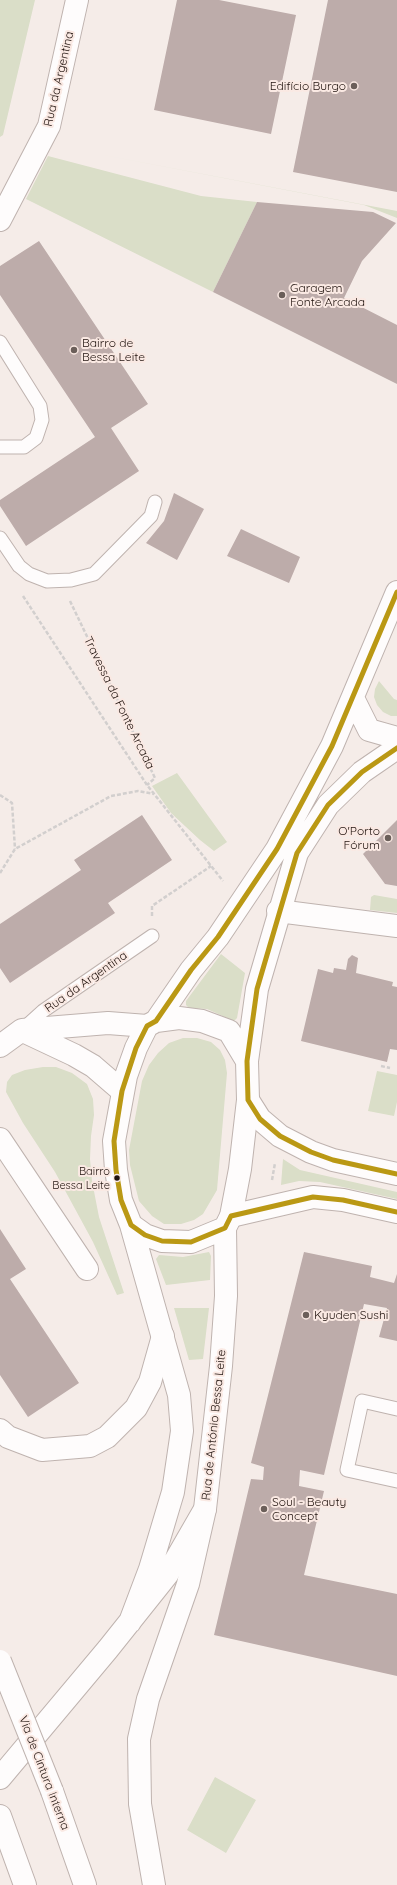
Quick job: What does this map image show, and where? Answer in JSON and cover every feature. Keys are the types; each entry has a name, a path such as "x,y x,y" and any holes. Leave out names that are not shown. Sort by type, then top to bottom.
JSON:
{"main road":[{"name":"Rua da Argentina","path":"0,220 49,126 77,0"},
{"name":"Rua de António Bessa Leite","path":"130,1622 150,1569 173,1492 182,1431 179,1395 131,1225 120,1200 114,1141 122,1091 136,1048 191,970 218,937 277,849 332,746 397,592"},
{"path":"353,698 368,730 397,738"},
{"name":"Rua de António Bessa Leite","path":"0,1778 167,1576 205,1509 222,1358 226,1296 228,1222 240,1169 248,1100 248,1061 257,989 278,911 297,853 328,805 362,772 397,748"},
{"path":"278,911 397,926"},
{"path":"152,1024 179,1018 202,1021 228,1031 248,1061"},
{"name":"Rua da Argentina","path":"0,1046 22,1030 108,1023 152,1024"},
{"path":"22,1030 74,1054 93,1066 122,1091"},
{"path":"248,1100 260,1119 280,1136 311,1152 333,1160 397,1174"},
{"path":"0,1139 87,1269"},
{"path":"131,1225 145,1235 162,1241 191,1242 228,1222 313,1197 344,1200 397,1212"},
{"path":"0,1430 8,1437 42,1450 90,1446 107,1437 136,1408 150,1382 163,1336"},
{"path":"154,1885 140,1804 139,1738 148,1699 188,1584 205,1509"},
{"name":"Via de Cintura Interna","path":"0,1661 52,1791 85,1885"},
{"path":"0,1816 24,1883"}],"lane":[{"path":"0,342 40,406 42,420 36,438 24,447 0,450"},
{"path":"0,538 19,566 29,574 47,581 71,580 94,574 151,516 155,502"},
{"name":"Rua da Argentina","path":"22,1030 44,1011 152,936"},
{"path":"397,1409 362,1401 347,1470 397,1481"}],"path":[{"path":"19,566 16,585 146,784"},
{"name":"Travessa da Fonte Arcada","path":"60,580 155,778 146,784 227,886"},
{"path":"0,873 15,848 111,796 138,791 154,794"},
{"path":"0,795 12,803 15,848"},
{"path":"152,936 152,906 211,866"},
{"path":"381,1066 390,1068"},
{"path":"272,1186 276,1159"}],"green space":[{"path":"0,0 35,0 3,135 0,137"},
{"path":"93,153 397,211 397,218 364,205"},
{"path":"48,156 201,196 257,202 213,292 26,199"},
{"path":"379,681 394,699 397,700 397,716 391,716 383,712 377,705 374,697 375,689"},
{"path":"177,773 227,842 214,851 171,813 152,786"},
{"path":"374,895 397,899 397,913 370,910 371,897"},
{"path":"221,954 245,973 237,1018 234,1021 207,1009 189,1008 186,1005 186,1001"},
{"path":"183,1038 197,1038 211,1042 220,1050 225,1060 227,1073 217,1190 203,1214 194,1220 181,1224 164,1224 152,1216 139,1201 130,1165 129,1150 142,1081 149,1065 158,1053 169,1043"},
{"path":"43,1067 56,1067 72,1073 87,1084 93,1099 94,1115 90,1159 92,1181 99,1217 124,1293 117,1295 93,1242 55,1172 23,1123 6,1092 7,1082 12,1075 25,1070"},
{"path":"377,1071 397,1075 397,1102 394,1116 368,1111"},
{"path":"283,1159 300,1170 397,1192 397,1199 320,1182 299,1181 281,1185"},
{"path":"209,1252 211,1256 210,1280 166,1285 156,1259 159,1255 183,1257"},
{"path":"174,1308 209,1308 203,1359 189,1360"},
{"path":"215,1777 256,1800 226,1853 187,1830"}],"building":[{"name":"Edifício Burgo","path":"177,0 219,0 296,15 271,134 154,110"},
{"name":"Edifício Burgo","path":"328,0 397,0 397,192 293,172"},
{"name":"Garagem Fonte Arcada","path":"257,202 373,212 396,223 362,261 344,298 397,325 397,384 213,292"},
{"name":"Bairro de Bessa Leite","path":"39,241 148,404 111,428 139,471 26,546 0,506 0,500 95,437 0,295 0,266"},
{"path":"174,493 204,509 177,560 146,543 164,521"},
{"path":"241,529 300,557 289,583 227,556"},
{"path":"142,815 172,860 108,903 115,913 10,983 0,968 0,924 81,870 74,860"},
{"name":"O'Porto Fórum","path":"397,820 397,886 385,884 363,854"},
{"path":"352,955 358,958 356,973 393,982 392,986 397,987 397,1050 390,1049 387,1062 301,1041 318,969 333,973 334,968 346,970 348,959"},
{"path":"0,1229 26,1269 10,1279 79,1383 28,1417 0,1375"},
{"path":"304,1252 372,1266 370,1277 394,1283 397,1274 397,1341 379,1337 387,1308 364,1304 324,1475 300,1470 299,1486 324,1491 304,1575 397,1594 397,1676 214,1635 251,1479 263,1480 264,1467 251,1463"}],"transit line":[{"path":"397,592 332,746 277,849 218,937 191,970 156,1021 147,1026 136,1048 122,1091 114,1141 116,1170 121,1200 131,1225 145,1235 162,1241 191,1242 225,1228 231,1216 313,1197 343,1200 397,1212"},
{"path":"397,748 362,772 328,805 297,853 257,989 247,1061 248,1100 260,1119 280,1136 311,1152 333,1160 397,1174"}],"place":[{"name":"Edifício Burgo","path":"354,86"},
{"name":"Garagem Fonte Arcada","path":"282,295"},
{"name":"Bairro de Bessa Leite","path":"74,350"},
{"name":"O'Porto Fórum","path":"388,838"},
{"name":"Bairro Bessa Leite","path":"117,1178"},
{"name":"Kyuden Sushi","path":"306,1315"},
{"name":"Soul - Beauty Concept","path":"264,1509"}]}
